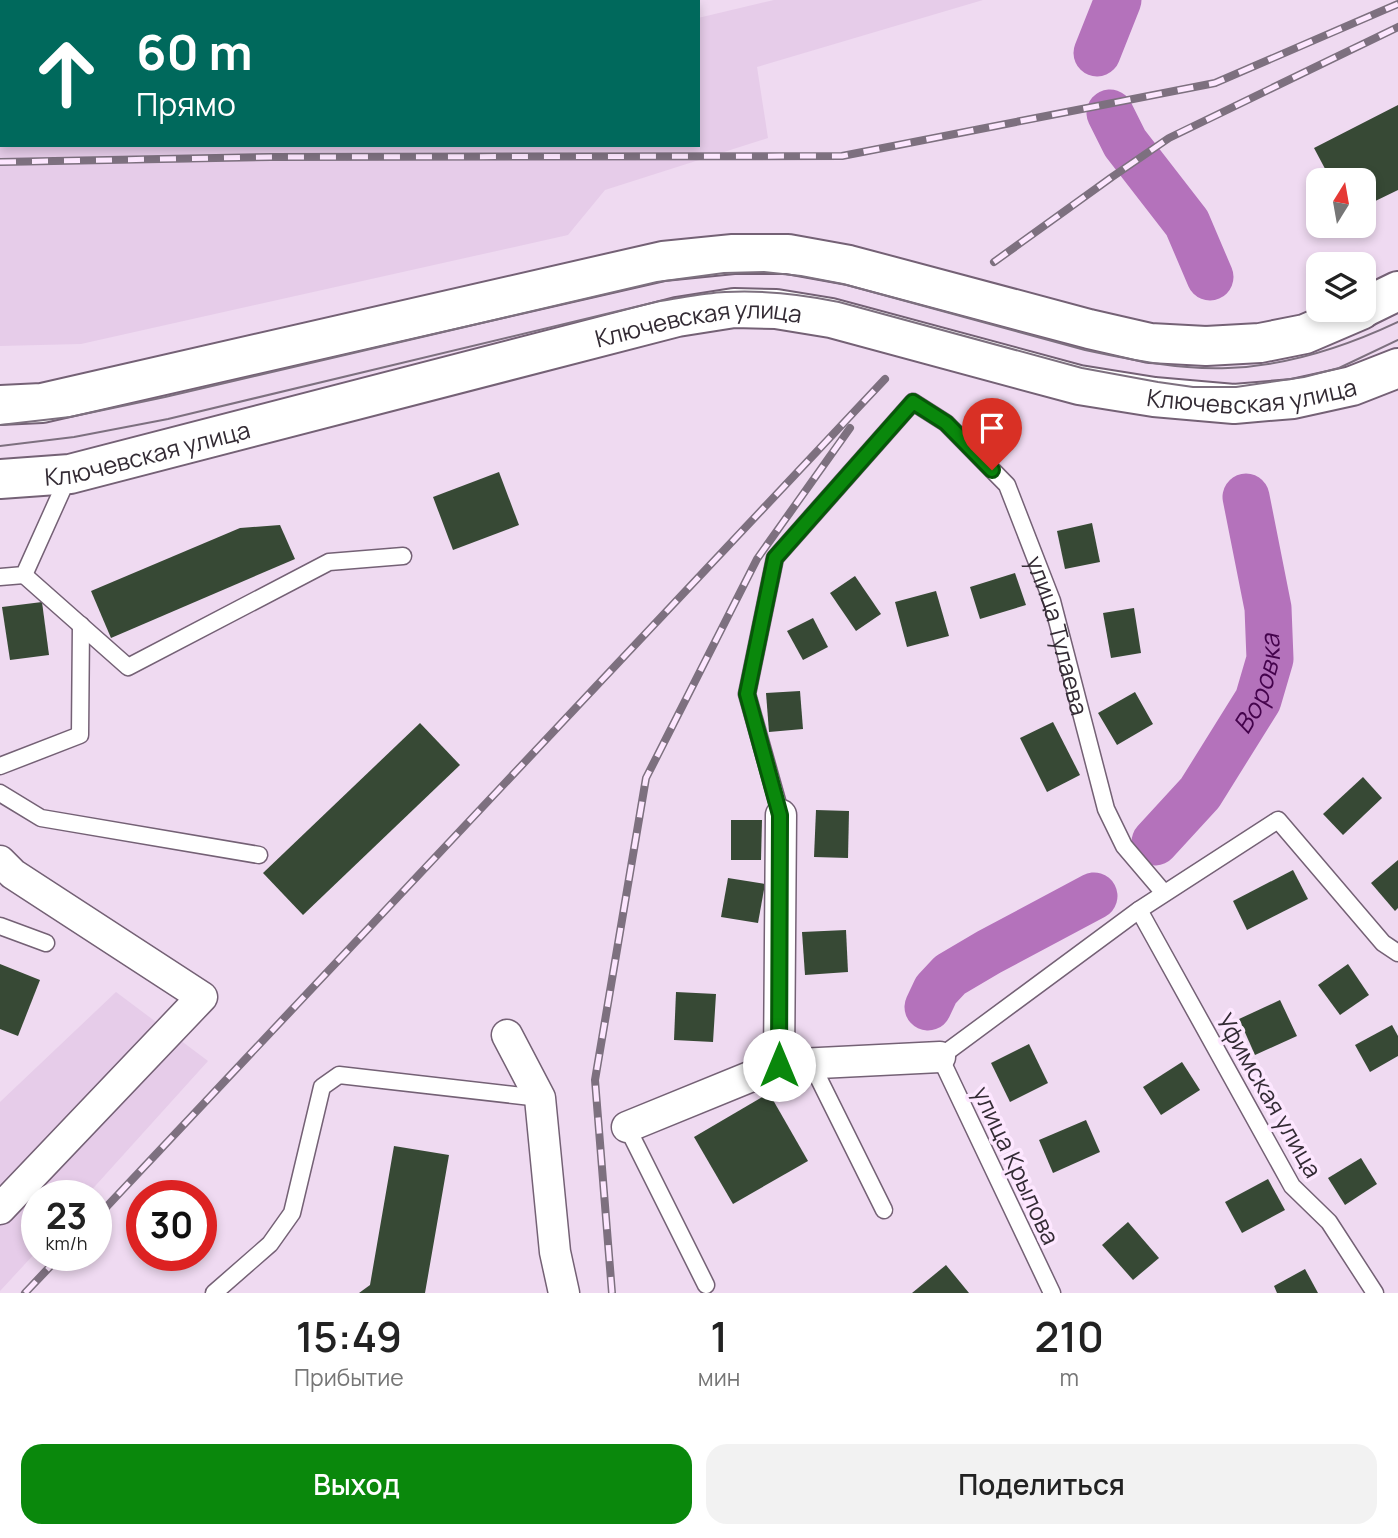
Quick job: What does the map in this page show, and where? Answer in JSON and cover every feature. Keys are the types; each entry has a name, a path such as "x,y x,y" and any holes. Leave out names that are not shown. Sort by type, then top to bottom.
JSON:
{"main road":[{"name":"Ключевская улица","path":"0,405 42,402 663,261 733,254 788,254 849,265 1150,343 1206,346 1260,343 1305,334 1332,322"},
{"name":"Ключевская улица","path":"1376,302 1398,291"},
{"name":"Ключевская улица","path":"0,479 70,474 677,317 734,308 776,309 831,318 1079,384 1167,398 1234,404 1293,399 1352,386 1398,368"}],"street":[{"path":"779,1065 780,815"},
{"path":"0,861 13,874 202,997 0,1209"},
{"path":"507,1035 540,1098 555,1252 564,1293"},
{"path":"628,1127 779,1065 940,1057"}],"lane":[{"name":"улица Тулаева","path":"780,815 747,694 775,558 913,402 946,423 1007,485 1052,601 1106,809 1124,846 1164,893"},
{"path":"24,575 70,474"},
{"path":"0,577 24,575 128,667 329,562 403,556"},
{"path":"0,766 80,735 81,625"},
{"path":"0,793 41,818 259,855"},
{"path":"940,1057 1139,910 1278,820 1383,943 1398,953"},
{"name":"Уфимская улица","path":"1139,910 1292,1186 1329,1222 1376,1293"},
{"path":"0,926 46,943"},
{"name":"улица Крылова","path":"940,1057 1052,1293"},
{"path":"811,1063 884,1210"},
{"path":"214,1293 270,1244 292,1213 322,1087 339,1075 540,1098"},
{"path":"628,1127 706,1284"}],"shaded area":[{"path":"774,0 983,0 757,67 768,138 605,190 568,235 81,344 0,346 0,147 700,147 700,18"},
{"path":"116,992 208,1061 101,1180 21,1180 21,1268 0,1291 0,1102"}],"building":[{"path":"1398,105 1398,190 1376,201 1376,168 1325,168 1314,148"},
{"path":"499,472 519,525 453,550 433,497"},
{"path":"1092,523 1100,562 1065,569 1057,531"},
{"path":"280,525 295,559 111,638 91,591 240,528"},
{"path":"1015,573 1026,605 980,619 970,587"},
{"path":"855,576 881,614 856,631 830,593"},
{"path":"936,591 949,636 907,647 895,602"},
{"path":"42,602 49,655 10,660 2,607"},
{"path":"1134,608 1141,653 1111,658 1103,613"},
{"path":"813,618 828,647 803,660 787,631"},
{"path":"800,691 803,729 769,732 766,693"},
{"path":"1135,692 1153,724 1117,745 1098,713"},
{"path":"1053,722 1080,775 1047,792 1020,738"},
{"path":"420,723 460,765 303,915 263,873"},
{"path":"1363,777 1382,798 1343,835 1323,814"},
{"path":"816,810 849,811 848,858 814,857"},
{"path":"731,820 762,820 761,860 731,860"},
{"path":"1398,860 1398,908 1395,911 1371,883"},
{"path":"1293,870 1308,899 1247,930 1233,901"},
{"path":"728,878 765,884 758,923 721,917"},
{"path":"846,930 848,972 805,975 802,932"},
{"path":"0,964 40,980 18,1036 0,1029"},
{"path":"1348,964 1369,995 1340,1015 1318,985"},
{"path":"676,992 716,994 713,1042 674,1040"},
{"path":"1280,1000 1297,1036 1255,1055 1239,1019"},
{"path":"1392,1025 1398,1036 1398,1056 1370,1072 1355,1045"},
{"path":"1029,1044 1048,1083 1010,1102 991,1063"},
{"path":"1182,1062 1200,1090 1161,1115 1143,1087"},
{"path":"769,1093 808,1161 733,1204 694,1137"},
{"path":"1086,1120 1100,1152 1053,1173 1039,1140"},
{"path":"394,1146 449,1155 425,1293 359,1293 370,1285"},
{"path":"1361,1158 1377,1184 1345,1205 1328,1178"},
{"path":"1268,1179 1285,1210 1242,1233 1225,1202"},
{"path":"1128,1222 1159,1258 1133,1280 1102,1245"},
{"path":"946,1265 969,1293 912,1293"},
{"path":"1305,1269 1318,1293 1277,1293 1274,1286"}],"waterway":[{"name":"Воровка","path":"1097,53 1118,0"},
{"name":"Воровка","path":"1110,113 1125,143 1187,223 1210,277"},
{"name":"Воровка","path":"1155,842 1200,793 1258,700 1270,659 1268,608 1246,497"},
{"name":"Воровка","path":"928,1007 936,990 950,975 1094,896"}],"tram line":[{"path":"0,425 70,417 657,282 724,273 764,272 843,284 1085,350 1174,366 1228,368 1294,359 1337,347 1398,322"},
{"path":"0,446 74,437 168,419 660,301 717,293 782,293 839,302 1082,368 1193,387 1236,387 1304,377 1339,368 1398,340"}],"railway":[{"path":"0,162 271,157 842,156 1215,83 1398,4"},
{"path":"994,262 1169,138 1398,27"},
{"path":"112,1201 885,379"},
{"path":"612,1293 595,1080 646,778 757,559 850,428"},
{"path":"25,1293 46,1271"}],"route":[{"path":"779,1065 780,815 747,694 775,558 913,402 946,423 992,470"}]}
